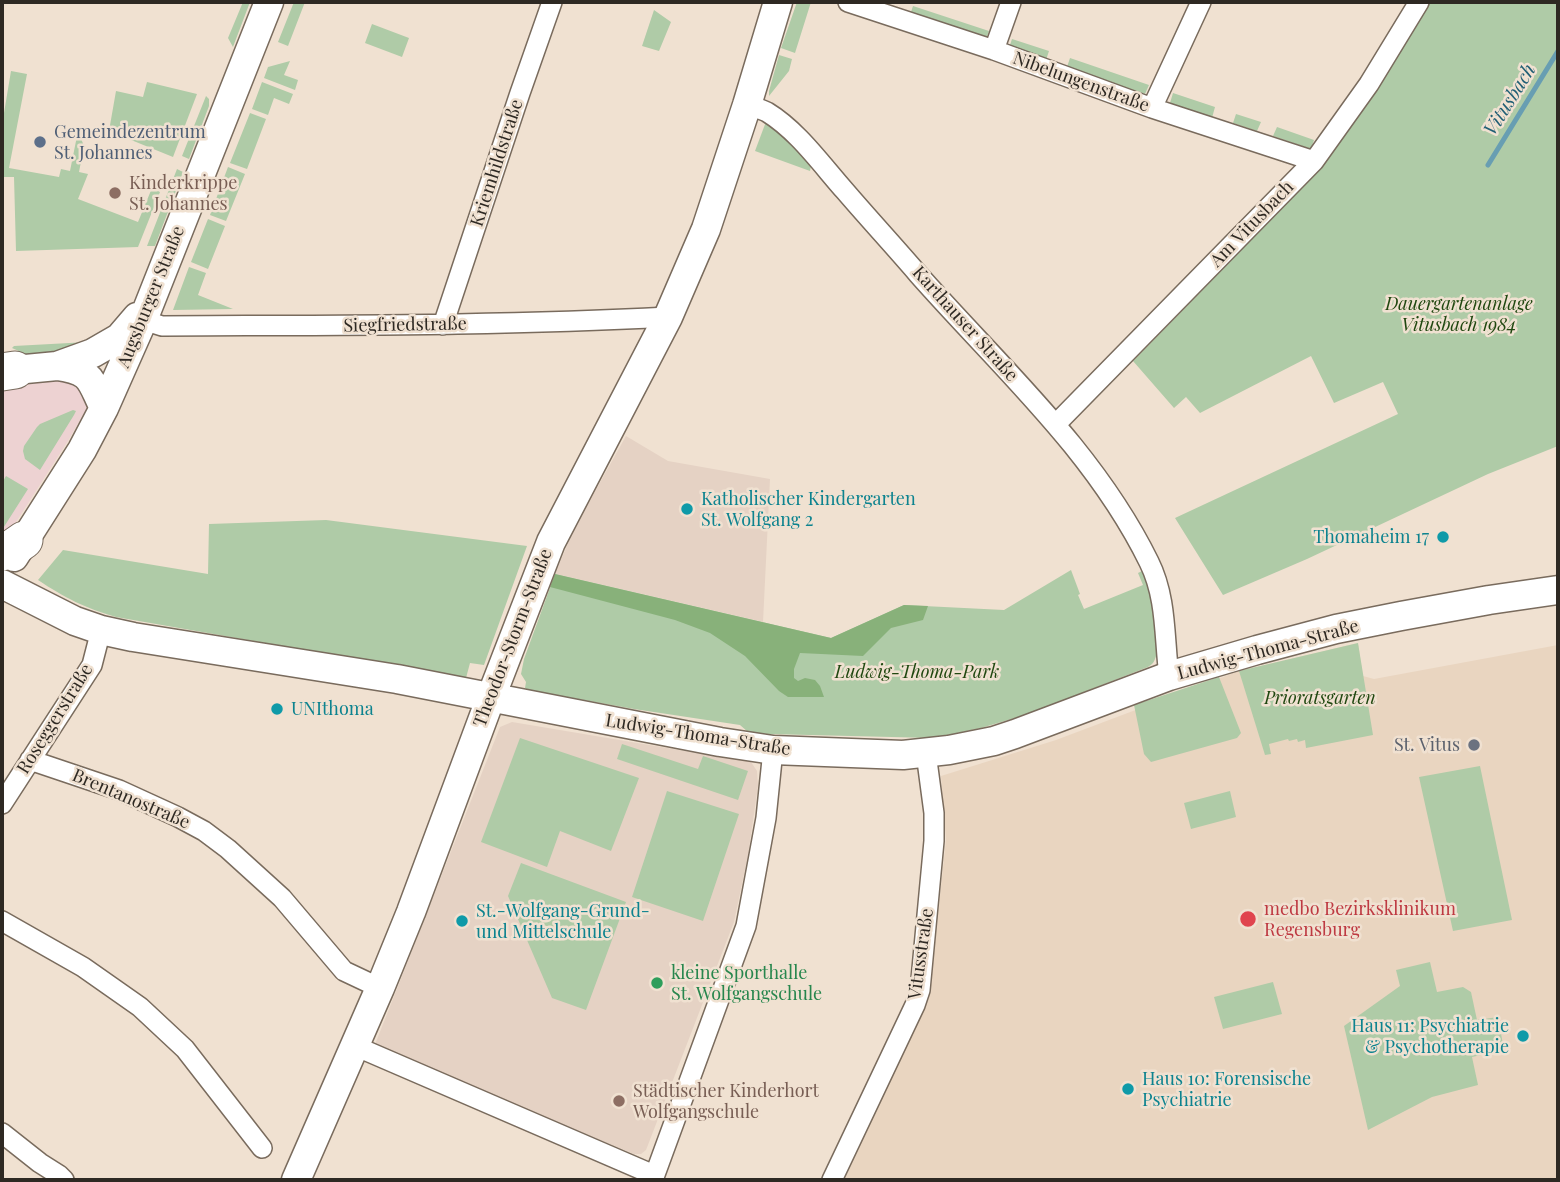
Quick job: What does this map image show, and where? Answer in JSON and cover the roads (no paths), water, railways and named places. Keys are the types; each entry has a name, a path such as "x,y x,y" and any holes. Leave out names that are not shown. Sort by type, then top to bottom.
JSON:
{"street":[{"name":"Augsburger Straße","path":"2,576 13,546 82,450 104,408 147,309 269,2"},
{"name":"Kriemhildstraße","path":"443,325 552,2"},
{"path":"747,104 778,2"},
{"name":"Nibelungenstraße","path":"848,2 994,50 1152,108 1314,161"},
{"path":"994,50 1011,2"},
{"path":"1152,108 1201,2"},
{"name":"Am Vitusbach","path":"1056,424 1314,161 1369,83 1419,2"},
{"name":"Theodor-Storm-Straße","path":"296,1180 411,912 551,542 668,317 706,229 747,104"},
{"name":"Karthauser Straße","path":"747,104 766,112 797,136 937,295 1056,424 1115,500 1157,580 1162,599 1169,676"},
{"name":"Siegfriedstraße","path":"147,309 162,326 443,325 668,317"},
{"path":"57,366 93,353 119,338 147,309"},
{"path":"6,365 57,366 84,373 93,383 104,408"},
{"name":"Ludwig-Thoma-Straße","path":"2,584 75,621 133,637 397,679 653,730 773,750 902,755 949,750 994,741 1169,676 1336,629 1558,590"},
{"name":"Roseggerstraße","path":"2,804 92,666 101,630"},
{"path":"355,1046 653,1178 746,926 766,818 773,750"},
{"name":"Vitusstraße","path":"832,1180 915,1006 920,990 934,841 934,813 926,753"},
{"name":"Brentanostraße","path":"30,760 119,790 204,831 282,898 344,971 380,988"},
{"path":"2,921 83,967 140,1007 185,1049 262,1148"},
{"path":"2,1133 64,1180"}],"waterway":[{"name":"Vitusbach","path":"1488,165 1558,51"}],"place":[{"name":"Gemeindezentrum St. Johannes","path":"40,142"},
{"name":"Kinderkrippe St. Johannes","path":"115,193"},
{"name":"Katholischer Kindergarten St. Wolfgang 2","path":"687,509"},
{"name":"Thomaheim 17","path":"1443,537"},
{"name":"UNIthoma","path":"277,709"},
{"name":"St. Vitus","path":"1474,745"},
{"name":"medbo Bezirksklinikum Regensburg","path":"1248,919"},
{"name":"St.-Wolfgang-Grund- und Mittelschule","path":"462,921"},
{"name":"kleine Sporthalle St. Wolfgangschule","path":"657,983"},
{"name":"Haus 11: Psychiatrie & Psychotherapie","path":"1523,1036"},
{"name":"Haus 10: Forensische Psychiatrie","path":"1128,1089"},
{"name":"Städtischer Kinderhort Wolfgangschule","path":"619,1101"}],"park label":[{"name":"Dauergartenanlage Vitusbach 1984","path":"1459,314"},
{"name":"Ludwig-Thoma-Park","path":"917,672"},
{"name":"Prioratsgarten","path":"1320,698"}]}
